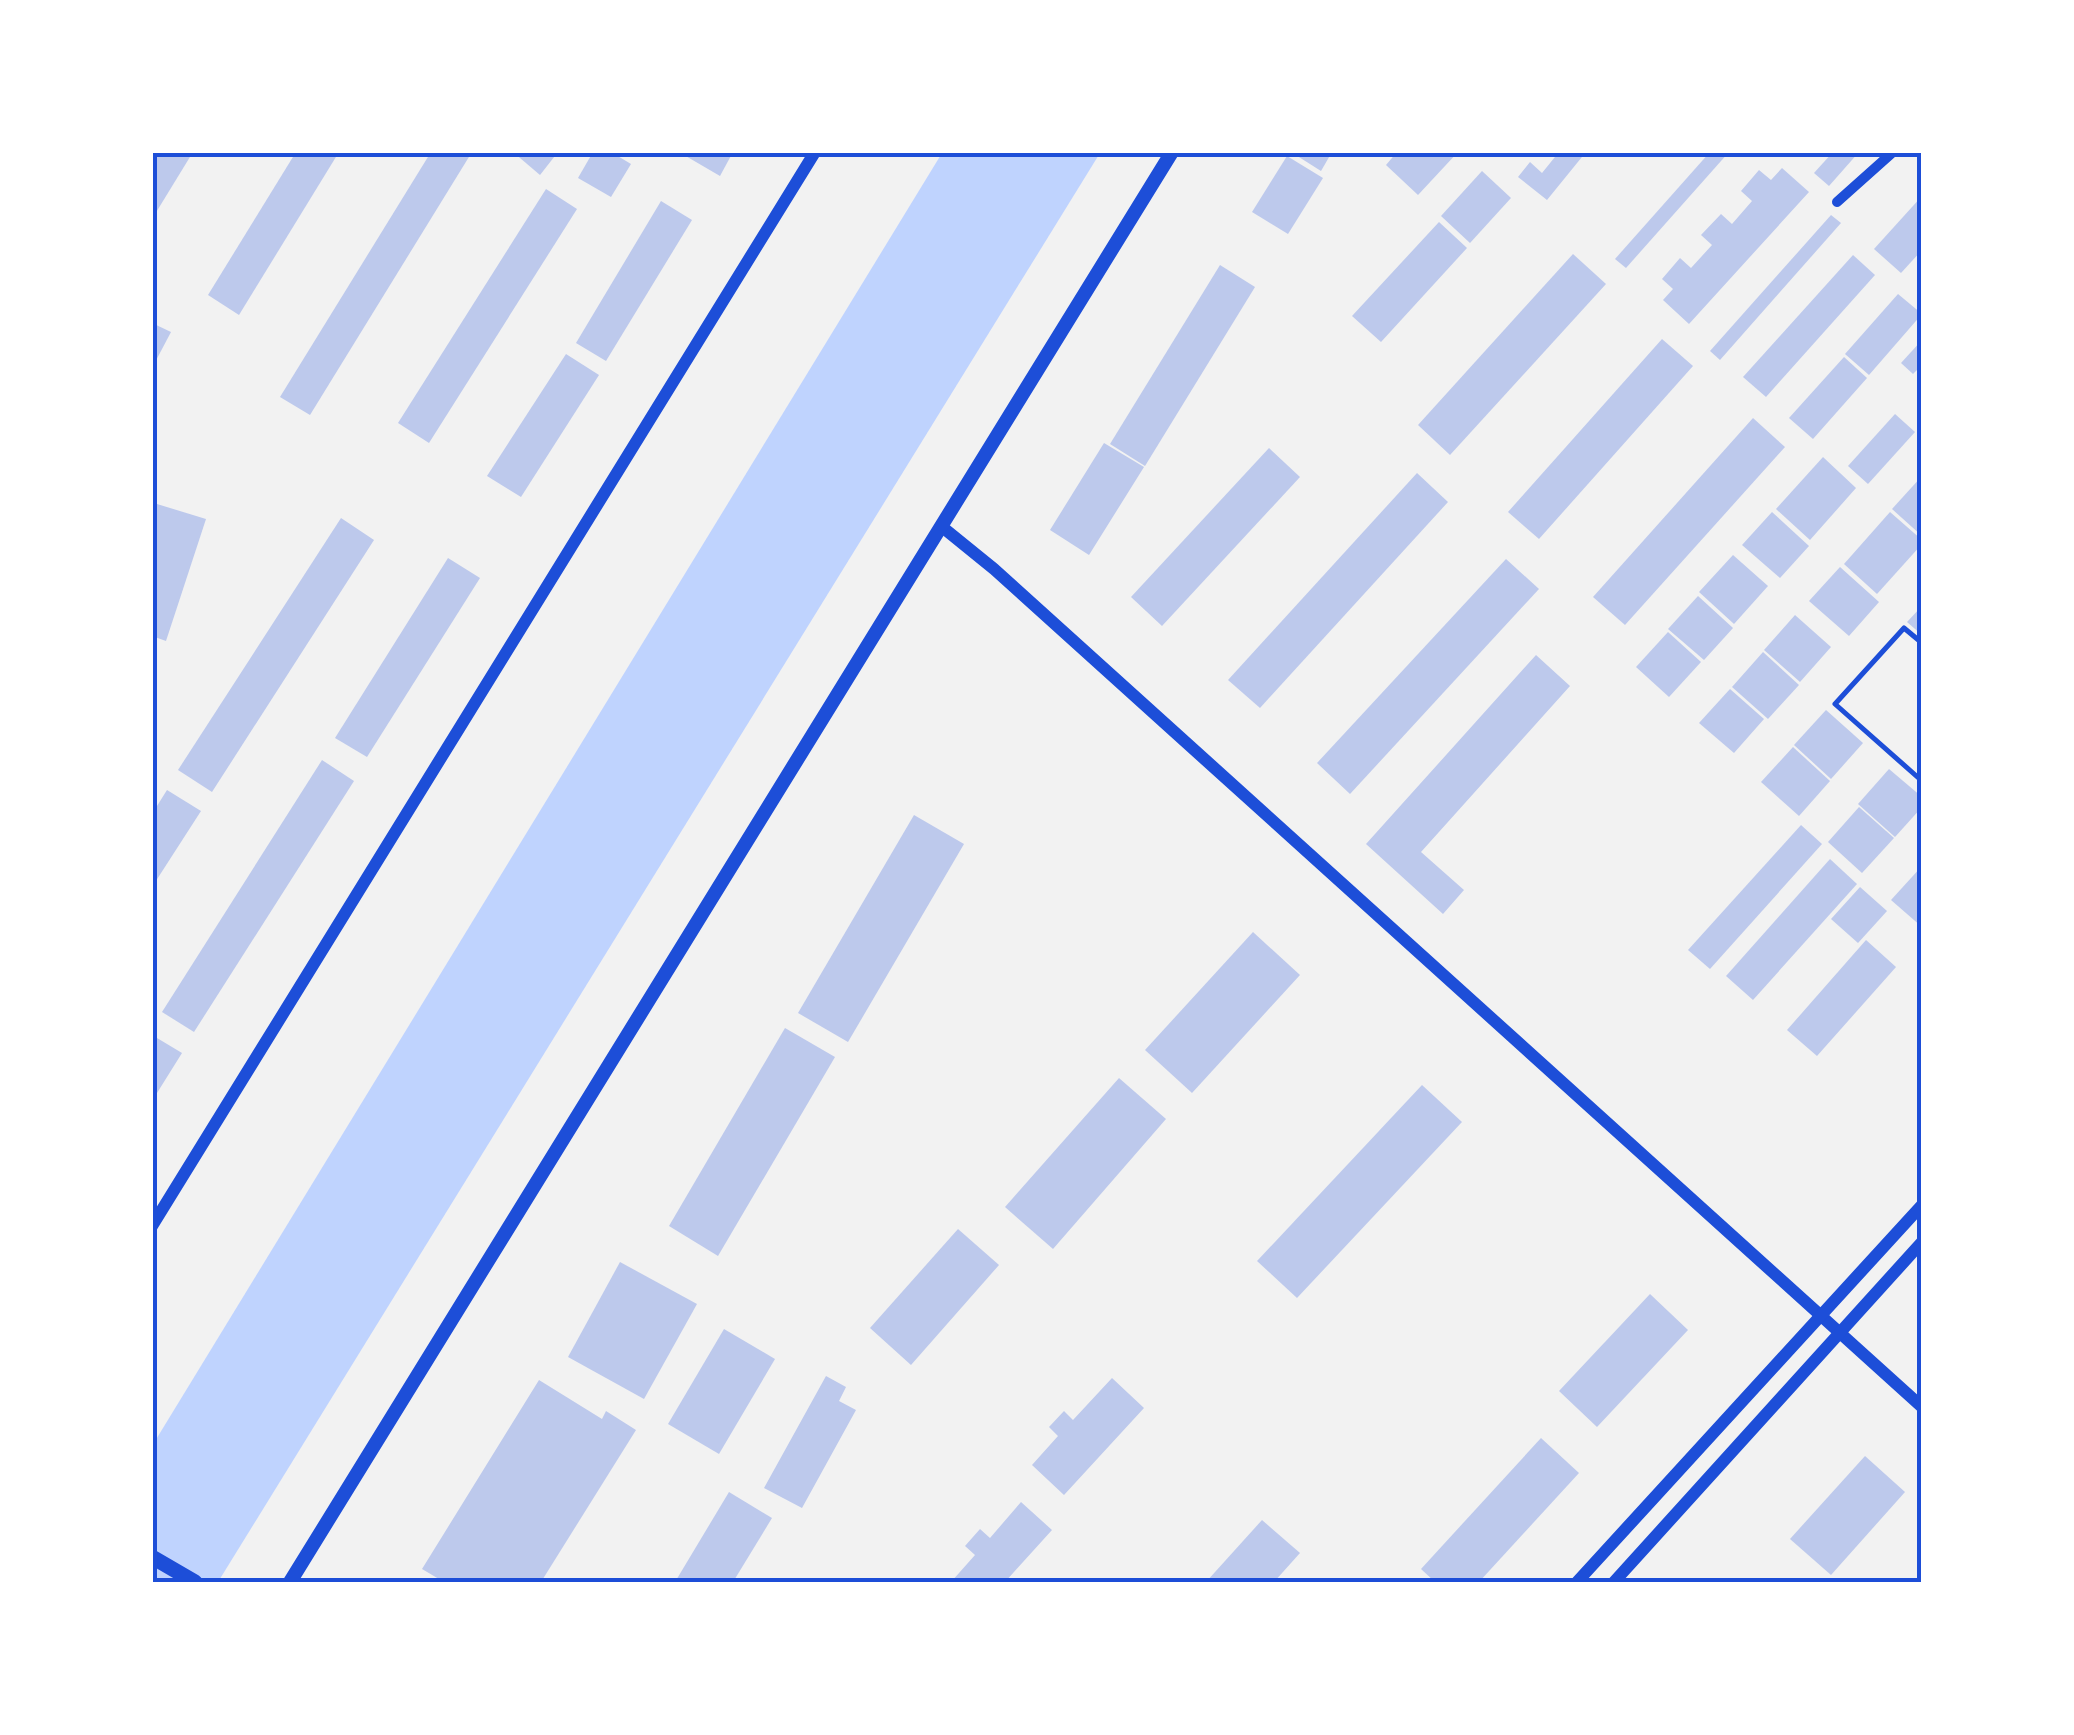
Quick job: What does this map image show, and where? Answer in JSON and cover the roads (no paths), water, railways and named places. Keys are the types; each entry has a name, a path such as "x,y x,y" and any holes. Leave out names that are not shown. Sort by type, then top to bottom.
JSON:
{"main road":[{"path":"290,1582 1172,152"},
{"path":"152,1558 195,1582"}],"street":[{"path":"152,1226 815,152"},
{"path":"1837,202 1893,152"},
{"path":"942,526 1922,1408"},
{"path":"1577,1582 1922,1204"},
{"path":"1614,1582 1922,1242"}],"lane":[{"path":"1922,643 1904,628 1835,704 1922,781"}],"water":[{"path":"942,153 1100,153 218,1582 153,1582 152,1446"}]}
